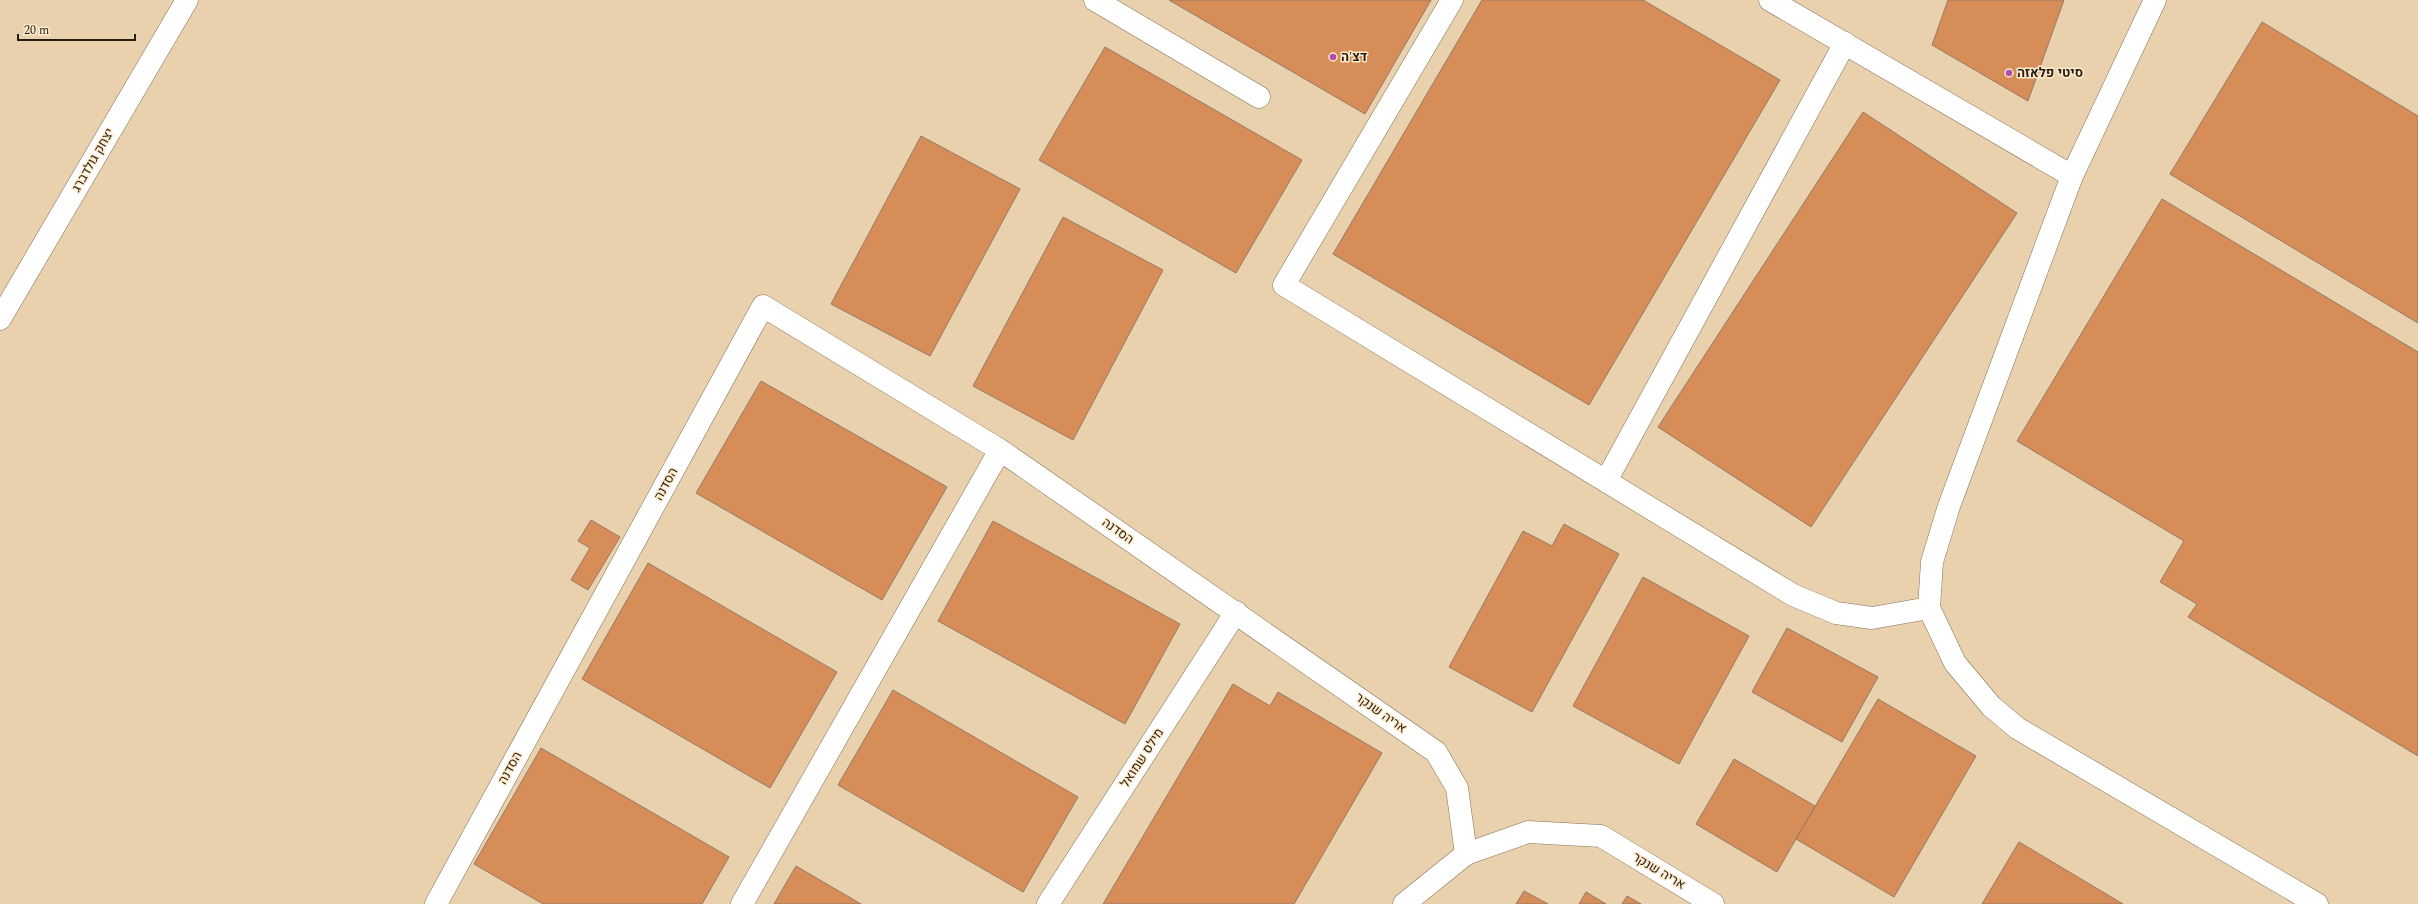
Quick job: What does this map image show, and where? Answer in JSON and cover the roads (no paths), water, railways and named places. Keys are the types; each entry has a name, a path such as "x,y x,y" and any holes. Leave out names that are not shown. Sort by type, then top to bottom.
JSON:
{"street":[{"name":"יצחק גולדברג","path":"0,319 187,0"},
{"path":"1094,0 1259,97"},
{"path":"1452,0 1284,285 1793,595 1836,613 1872,618 1929,608"},
{"path":"1770,0 2072,176"},
{"path":"2156,0 2072,176 1949,506 1932,562 1929,608 1955,663 1991,706 2017,728 2317,904"},
{"path":"1606,481 1845,43"},
{"name":"הסדנה","path":"436,904 763,306 1000,450 1236,612"},
{"path":"742,904 1000,450"},
{"name":"אריה שנקר","path":"1236,612 1436,752 1457,788 1466,854"},
{"name":"מילס שמואל","path":"1048,904 1236,612"},
{"name":"אריה שנקר","path":"1404,904 1466,854 1528,832 1601,836 1713,904"}],"place":[{"name":"דצ'ה","path":"1333,57"},
{"name":"סיטי פלאזה","path":"2009,73"}]}
